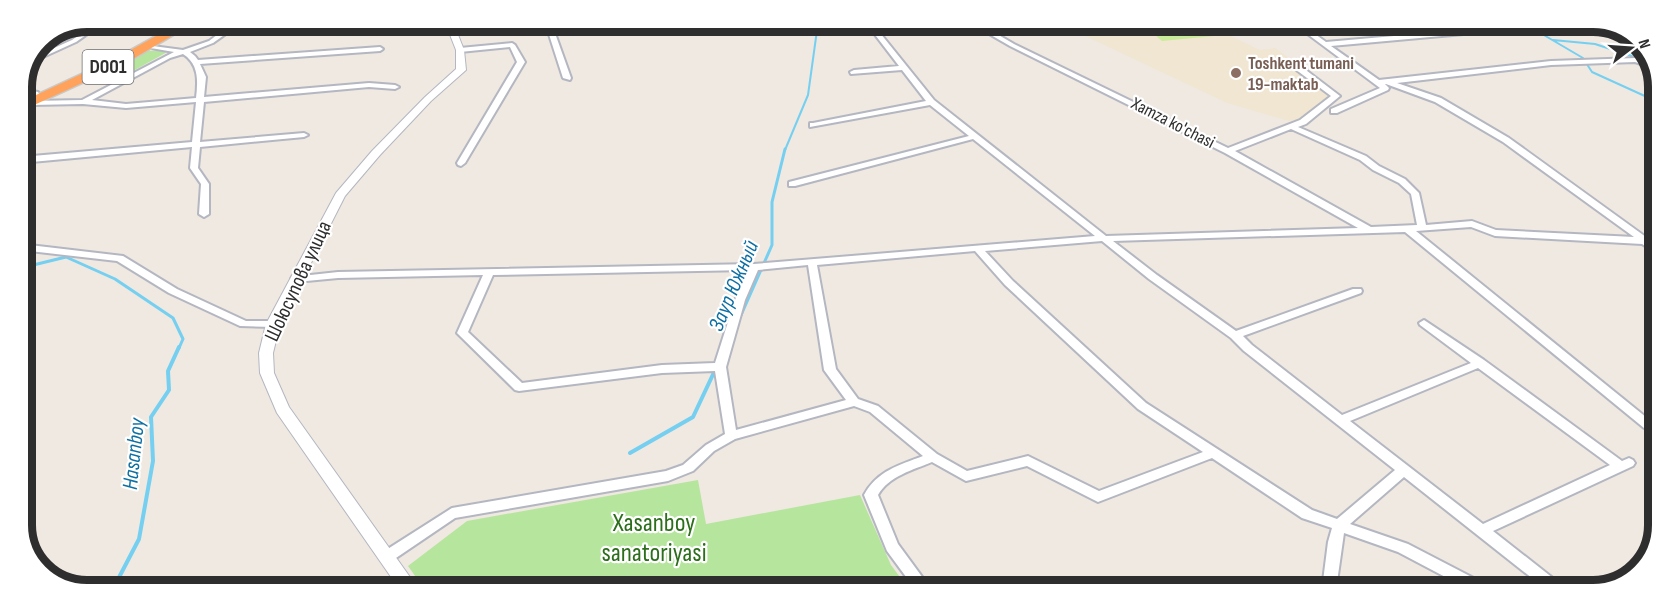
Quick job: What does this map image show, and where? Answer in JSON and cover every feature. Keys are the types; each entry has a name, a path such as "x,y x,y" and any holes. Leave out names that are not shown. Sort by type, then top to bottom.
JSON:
{"highway":[{"name":"D001","path":"149,43 164,32"},
{"name":"D001","path":"32,99 170,32"}],"street":[{"path":"41,56 74,41 87,32"},
{"path":"83,102 168,57 210,42 224,32"},
{"path":"453,32 460,50 512,45 521,62 461,163"},
{"path":"551,32 567,78"},
{"path":"876,32 931,102 973,137 1107,238 1153,277 1235,335 1248,348 1544,579"},
{"name":"Xamza ko'chasi","path":"989,32 1228,151 1370,230"},
{"path":"1308,32 1385,90 1334,111"},
{"path":"1325,44 1462,32"},
{"path":"149,43 185,52 196,62 202,77 198,144 194,168 205,184 204,214"},
{"path":"196,62 380,49"},
{"name":"Шоюсупова улица","path":"403,579 275,396 265,363 267,343 273,324 345,187 428,99 459,74 462,64 460,50"},
{"path":"1377,83 1551,63 1636,60 1642,62"},
{"path":"1228,151 1303,122 1336,96 1291,63"},
{"path":"854,72 903,68"},
{"path":"1387,82 1438,100 1506,140 1646,241"},
{"path":"32,101 126,106 369,85 395,87"},
{"path":"813,125 931,102"},
{"path":"1290,126 1364,158 1376,168 1402,181 1415,193 1422,228"},
{"path":"32,159 304,135"},
{"path":"792,184 973,137"},
{"path":"296,279 338,274 754,267 1107,238 1407,230 1472,224 1495,233 1646,241"},
{"path":"1407,230 1648,425"},
{"path":"32,248 120,258 173,291 244,324 273,324"},
{"path":"977,248 1009,283 1142,406 1307,514 1403,548 1463,579"},
{"path":"812,262 830,370 854,402 874,409 933,457 966,476 1028,461 1098,497 1213,453"},
{"path":"730,436 720,367 740,300 754,267"},
{"path":"489,272 462,333 519,387 662,369 720,367"},
{"path":"1235,335 1357,291"},
{"path":"1424,323 1625,464 1483,530"},
{"path":"1342,420 1480,363"},
{"path":"388,556 452,513 669,476 688,468 710,448 730,436 854,402"},
{"path":"917,579 892,547 871,495 875,485 888,476 933,457"},
{"path":"1330,579 1340,524 1404,469"}],"shaded area":[{"name":"Toshkent tumani 19-maktab","path":"1222,32 1260,50 1275,48 1333,91 1326,92 1329,96 1300,120 1289,121 1227,103 1079,33"}],"green space":[{"path":"1152,32 1209,32 1214,36 1162,41"},
{"path":"148,51 169,51 133,71 113,68"},
{"name":"Xasanboy sanatoriyasi","path":"698,480 706,524 860,495 891,565 901,579 417,579 408,566 467,521"}],"waterway":[{"name":"Заур Южный","path":"785,150 808,95 817,32"},
{"path":"1539,32 1583,58 1592,72 1647,97"},
{"path":"1553,40 1595,44 1640,59"},
{"name":"Заур Южный","path":"738,322 772,245 772,202 785,149"},
{"name":"Hasanboy","path":"32,265 66,257 115,279 173,318 183,339 179,348"},
{"name":"Hasanboy","path":"118,579 139,539 153,461 151,417 169,390 168,371 179,347"},
{"name":"Заур Южный","path":"630,453 693,417 716,368"}],"place":[{"name":"Toshkent tumani 19-maktab","path":"1236,73"}]}
